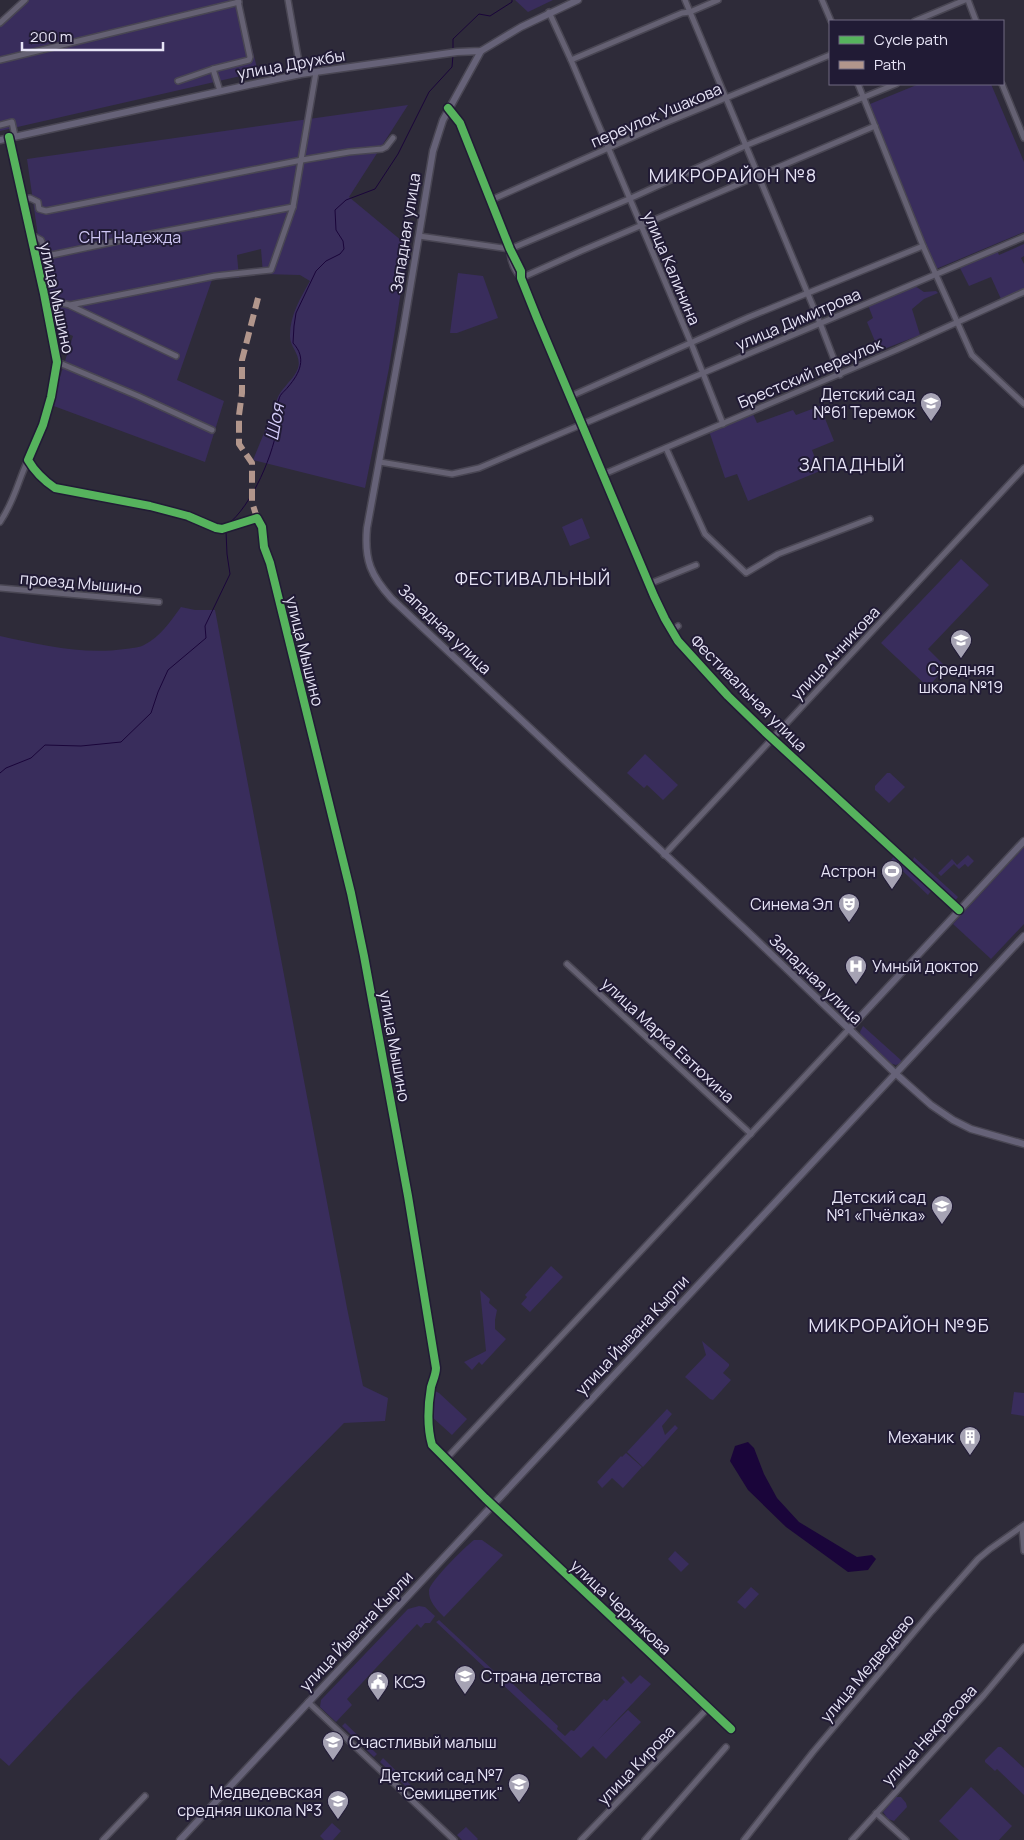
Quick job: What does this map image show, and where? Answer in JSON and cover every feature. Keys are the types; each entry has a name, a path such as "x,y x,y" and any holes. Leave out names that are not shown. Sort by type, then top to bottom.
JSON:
{"main road":[{"name":"улица Дружбы","path":"0,140 301,74 457,52 481,51 549,12 578,0"},
{"name":"Западная улица","path":"481,51 448,108 439,128 433,150 367,528 366,550 370,568 380,586 664,855 727,912 895,1074 931,1105 953,1120 987,1134 1024,1144"},
{"path":"849,1029 1024,841"},
{"name":"улица Йывана Кырли","path":"180,1840 1024,936"}],"street":[{"path":"0,22 25,0"},
{"path":"288,0 301,74"},
{"path":"684,0 727,98 840,374"},
{"path":"571,60 682,12 690,12 718,0"},
{"path":"822,0 831,20"},
{"path":"917,20 966,0 976,20"},
{"path":"0,60 238,1 250,57 249,60 178,81"},
{"name":"улица Калинина","path":"549,12 691,343 723,424"},
{"name":"переулок Ушакова","path":"491,200 664,123 829,55"},
{"path":"214,70 220,91"},
{"path":"70,305 215,276 271,270 293,207 316,72"},
{"path":"858,85 923,246 972,355 1024,404"},
{"path":"419,236 510,250 863,96 893,85"},
{"path":"1002,85 1024,138"},
{"name":"Фестивальная улица","path":"448,108 460,123 510,250 510,257 516,273 521,278 649,584 671,631 704,671 772,739 959,910"},
{"path":"0,125 12,122 12,137"},
{"path":"521,278 640,225 875,126"},
{"name":"улица Мышино","path":"12,137 22,200 45,297 57,362 57,372 51,397 39,435 28,460 45,482 55,488 150,506 188,516 216,528 222,529 257,518 260,523 264,547 270,563 351,893 406,1186 434,1362"},
{"path":"22,200 30,198 38,202 39,209 46,211 302,160 348,152 382,149 393,138"},
{"path":"30,234 41,240 46,252 52,255 293,207"},
{"name":"улица Димитрова","path":"380,462 452,474 469,471 1024,237"},
{"path":"571,396 749,317 923,246"},
{"name":"Брестский переулок","path":"604,474 840,374 1024,292"},
{"path":"45,297 52,301 70,305 176,356"},
{"path":"57,362 212,430"},
{"path":"666,448 705,534 746,573 778,554 870,519"},
{"path":"0,522 19,486 28,460"},
{"name":"улица Анникова","path":"664,855 1024,468"},
{"path":"649,584 696,566"},
{"name":"проезд Мышино","path":"0,588 159,602"},
{"path":"671,631 678,626"},
{"name":"улица Марка Евтюхина","path":"567,964 751,1134"},
{"path":"445,1460 849,1029"},
{"name":"улица Чернякова","path":"434,1362 436,1370 431,1387 429,1418 432,1445 492,1505 731,1728"},
{"path":"1023,1526 1024,1551"},
{"name":"улица Медведево","path":"744,1840 813,1752 978,1559 990,1548 1023,1526"},
{"name":"улица Некрасова","path":"852,1840 984,1695 1024,1647"},
{"path":"308,1702 454,1840"},
{"name":"улица Кирова","path":"581,1840 709,1707"},
{"path":"645,1840 726,1747"},
{"path":"103,1840 145,1796"},
{"path":"876,1813 906,1840"}],"green space":[{"path":"27,0 240,0 258,72 0,131 0,24"},
{"path":"515,0 553,0 528,12"},
{"path":"917,85 991,85 1024,162 1024,232 936,269 908,201 903,195 904,190 892,166 870,104"},
{"name":"СНТ Надежда","path":"408,105 349,197 408,246 389,368 365,488 253,460 277,399 298,368 297,355 290,339 290,328 297,306 310,281 300,275 263,274 261,249 237,255 239,278 213,277 177,380 224,401 205,462 51,405 73,336 55,328 47,299 27,159"},
{"path":"1024,244 1024,256 1021,258 1024,264 1024,289 1001,299 991,277 969,286 959,266 997,250 999,255"},
{"path":"458,273 483,276 498,318 457,333 450,333"},
{"path":"915,286 924,292 936,291 938,293 924,299 912,309 920,335 879,351 867,322 873,318 868,305"},
{"path":"820,406 834,441 812,450 820,471 748,501 737,474 725,478 709,431 753,414 757,423 793,410 796,415"},
{"path":"582,518 590,538 570,546 562,527"},
{"path":"961,559 989,585 928,649 946,667 928,687 881,643"},
{"path":"181,607 195,610 215,610 363,1386 388,1398 385,1421 344,1423 77,1693 9,1766 0,1758 0,636 46,646 78,650 109,651 135,648 144,645 155,637 165,628"},
{"path":"645,754 678,785 663,800 647,785 644,788 627,773"},
{"path":"887,773 890,773 905,787 889,803 875,790 875,786"},
{"path":"1024,847 1024,924 991,959 953,924"},
{"path":"968,855 974,861 968,867 965,864 959,869 954,864 941,876 938,873 952,859 957,865"},
{"path":"894,856 931,891 928,895 891,860"},
{"path":"914,857 958,897 954,902 924,875 926,872 913,860"},
{"path":"863,1026 903,1062 896,1065 889,1063 861,1036 860,1032"},
{"path":"551,1266 563,1277 530,1312 521,1304 527,1297 525,1295"},
{"path":"480,1290 490,1299 489,1303 497,1310 495,1329 506,1339 482,1365 479,1362 472,1370 464,1362 486,1351"},
{"path":"702,1341 729,1364 723,1373 731,1380 713,1400 685,1377 706,1355"},
{"path":"435,1391 467,1419 452,1435 431,1416 433,1393"},
{"path":"1014,1392 1024,1393 1024,1416 1011,1414"},
{"path":"667,1409 672,1414 662,1426 665,1435 675,1425 678,1428 643,1467 627,1452"},
{"path":"626,1453 642,1467 623,1488 612,1478 602,1488 597,1482"},
{"path":"474,1540 482,1540 503,1555 444,1617 431,1602 429,1590 431,1585 456,1556"},
{"path":"675,1551 689,1564 681,1572 668,1559"},
{"path":"751,1587 759,1594 745,1609 737,1602"},
{"path":"419,1606 425,1607 435,1616 430,1623 425,1623 421,1628 417,1624 347,1699 352,1705 336,1722 320,1707 321,1700 408,1609"},
{"path":"439,1620 495,1672 500,1672 558,1726 557,1729 565,1736 571,1730 574,1731 604,1699 607,1701 625,1682 621,1678 623,1676 631,1684 640,1675 651,1684 598,1740 628,1710 641,1722 606,1759 593,1746 581,1758 436,1622"},
{"path":"345,1723 377,1754 374,1757 342,1726"},
{"path":"998,1747 1001,1747 1024,1768 1024,1795 997,1769 995,1771 985,1762"},
{"path":"383,1758 423,1797 420,1800 380,1762"},
{"path":"971,1787 1012,1826 999,1840 959,1840 939,1821"},
{"path":"896,1797 901,1797 907,1807 894,1821 888,1819 883,1812"},
{"path":"332,1823 341,1831 333,1840 324,1840 320,1836"},
{"path":"466,1827 477,1840 462,1840 457,1835"}],"shaded area":[{"path":"748,1442 754,1448 764,1474 777,1498 799,1522 857,1557 872,1555 876,1559 868,1570 848,1572 786,1527 748,1490 730,1461 735,1446"}],"waterway":[{"name":"Шоя","path":"453,51 453,39 479,14 490,16 512,2 512,0"},
{"name":"Шоя","path":"227,525 245,505 261,478 276,434 278,405 281,394 299,371 300,354 293,343 296,313 316,271 326,261 340,254 344,249 343,241 336,230 335,210 346,200 375,189 398,154 429,92 452,67 453,55"},
{"name":"Шоя","path":"0,773 6,768 31,758 45,745 81,746 121,742 151,713 168,670 206,638 205,626 230,574 226,531"}],"marked path":[{"path":"257,518 252,502 252,463 239,444 239,415 242,393 242,360 258,298"}],"cycle path":[{"path":"448,108 460,123 510,249 521,271 521,278 537,318 654,596 678,641 728,696 765,732 959,910"},
{"path":"9,137 57,362 51,397 43,425 28,460 40,476 55,488 150,506 188,516 216,528 222,529 257,518 262,527 264,547 270,563 351,893 364,956 408,1196 436,1368 431,1387 429,1409 429,1431 432,1445 485,1498 731,1729"}],"place":[{"name":"Детский сад №61 Теремок","path":"931,422"},
{"name":"Средняя школа №19","path":"961,659"},
{"name":"Астрон","path":"892,890"},
{"name":"Синема Эл","path":"849,923"},
{"name":"Умный доктор","path":"856,985"},
{"name":"Детский сад №1 «Пчёлка»","path":"942,1225"},
{"name":"Механик","path":"970,1456"},
{"name":"Страна детства","path":"465,1695"},
{"name":"КСЭ","path":"378,1701"},
{"name":"Счастливый малыш","path":"333,1761"},
{"name":"Детский сад №7 \"Семицветик\"","path":"519,1803"},
{"name":"Медведевская средняя школа №3","path":"338,1820"}],"district":[{"name":"МИКРОРАЙОН №8","path":"733,176"},
{"name":"ЗАПАДНЫЙ","path":"852,465"},
{"name":"ФЕСТИВАЛЬНЫЙ","path":"533,579"},
{"name":"МИКРОРАЙОН №9Б","path":"899,1326"}]}
